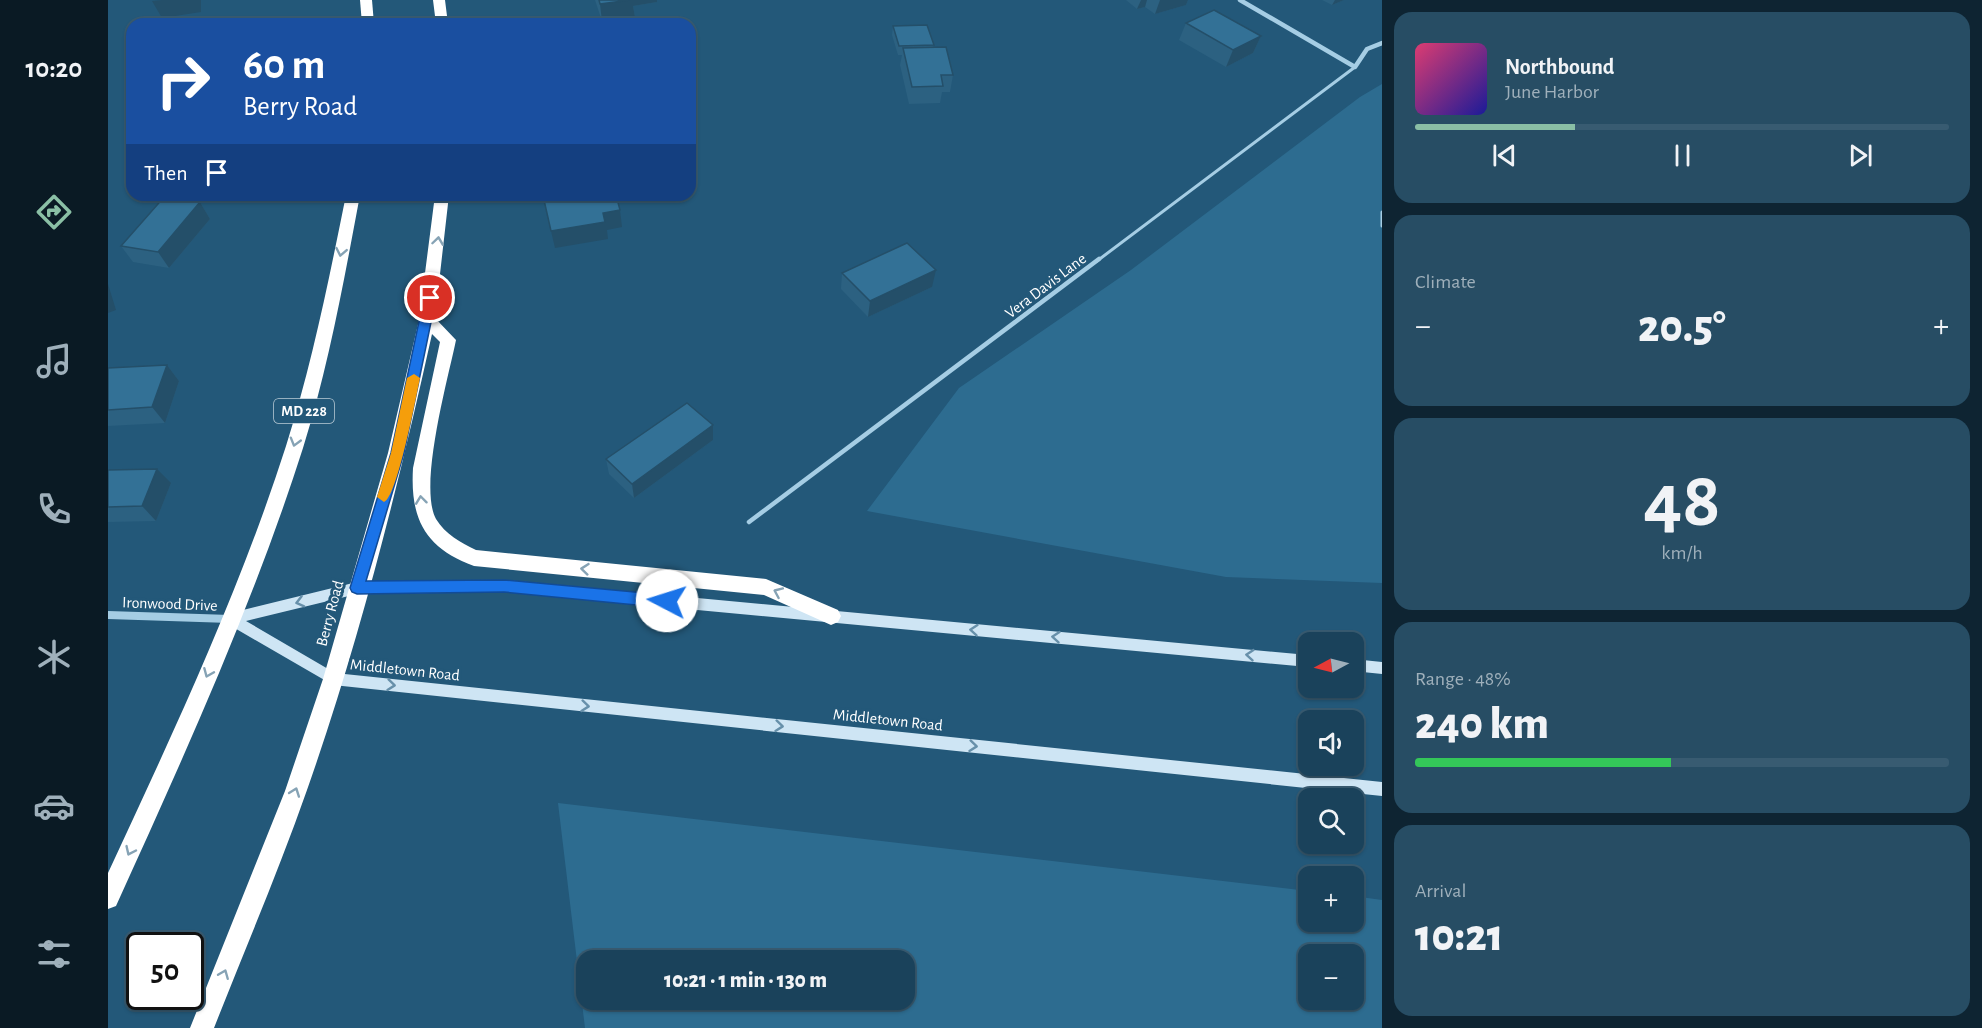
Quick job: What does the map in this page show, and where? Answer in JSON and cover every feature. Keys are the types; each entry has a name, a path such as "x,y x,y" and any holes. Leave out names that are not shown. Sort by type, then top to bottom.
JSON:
{"highway":[{"path":"366,0 368,18"},
{"path":"439,0 441,18"},
{"name":"MD 228","path":"108,898 162,783 231,619 284,480 316,370 352,201"},
{"name":"Berry Road","path":"202,1028 296,791 333,679 397,453 427,320 441,201"},
{"path":"427,320 448,340 420,489 423,511 429,526 456,551 474,558 766,587 831,616"}],"main road":[{"path":"231,619 357,588 504,586 1298,660"},
{"name":"Middletown Road","path":"231,619 333,679 1382,789"},
{"path":"1364,666 1382,668"}],"street":[{"path":"1240,0 1354,67 1367,49 1382,43"},
{"name":"Ironwood Drive","path":"108,615 231,619"}],"lane":[{"name":"Vera Davis Lane","path":"749,522 1354,67"},
{"path":"1382,212 1382,226"}],"shaded area":[{"path":"1382,84 1382,583 1226,577 867,511 959,388 1131,270 1360,97"},
{"path":"558,803 1298,890 1298,932 1364,932 1364,898 1382,900 1382,1028 585,1028 583,1010 915,1010 915,950 576,950 576,953"}],"building":[{"path":"599,0 630,0 600,4"},
{"path":"1214,10 1261,36 1233,50 1186,23"},
{"path":"927,25 934,45 899,46 893,26"},
{"path":"946,47 953,75 941,75 943,86 912,87 903,48"},
{"path":"161,201 200,202 158,252 121,246"},
{"path":"544,201 618,201 620,210 603,213 605,222 551,231"},
{"path":"907,243 936,270 870,301 842,273"},
{"path":"167,365 152,407 108,410 108,368"},
{"path":"687,403 713,425 632,484 606,459"},
{"path":"157,469 142,506 108,507 108,470"}],"slow traffic":[{"path":"384,497 397,453 414,378"}],"route":[{"path":"430,298 397,453 357,588 504,586 667,601"}]}
